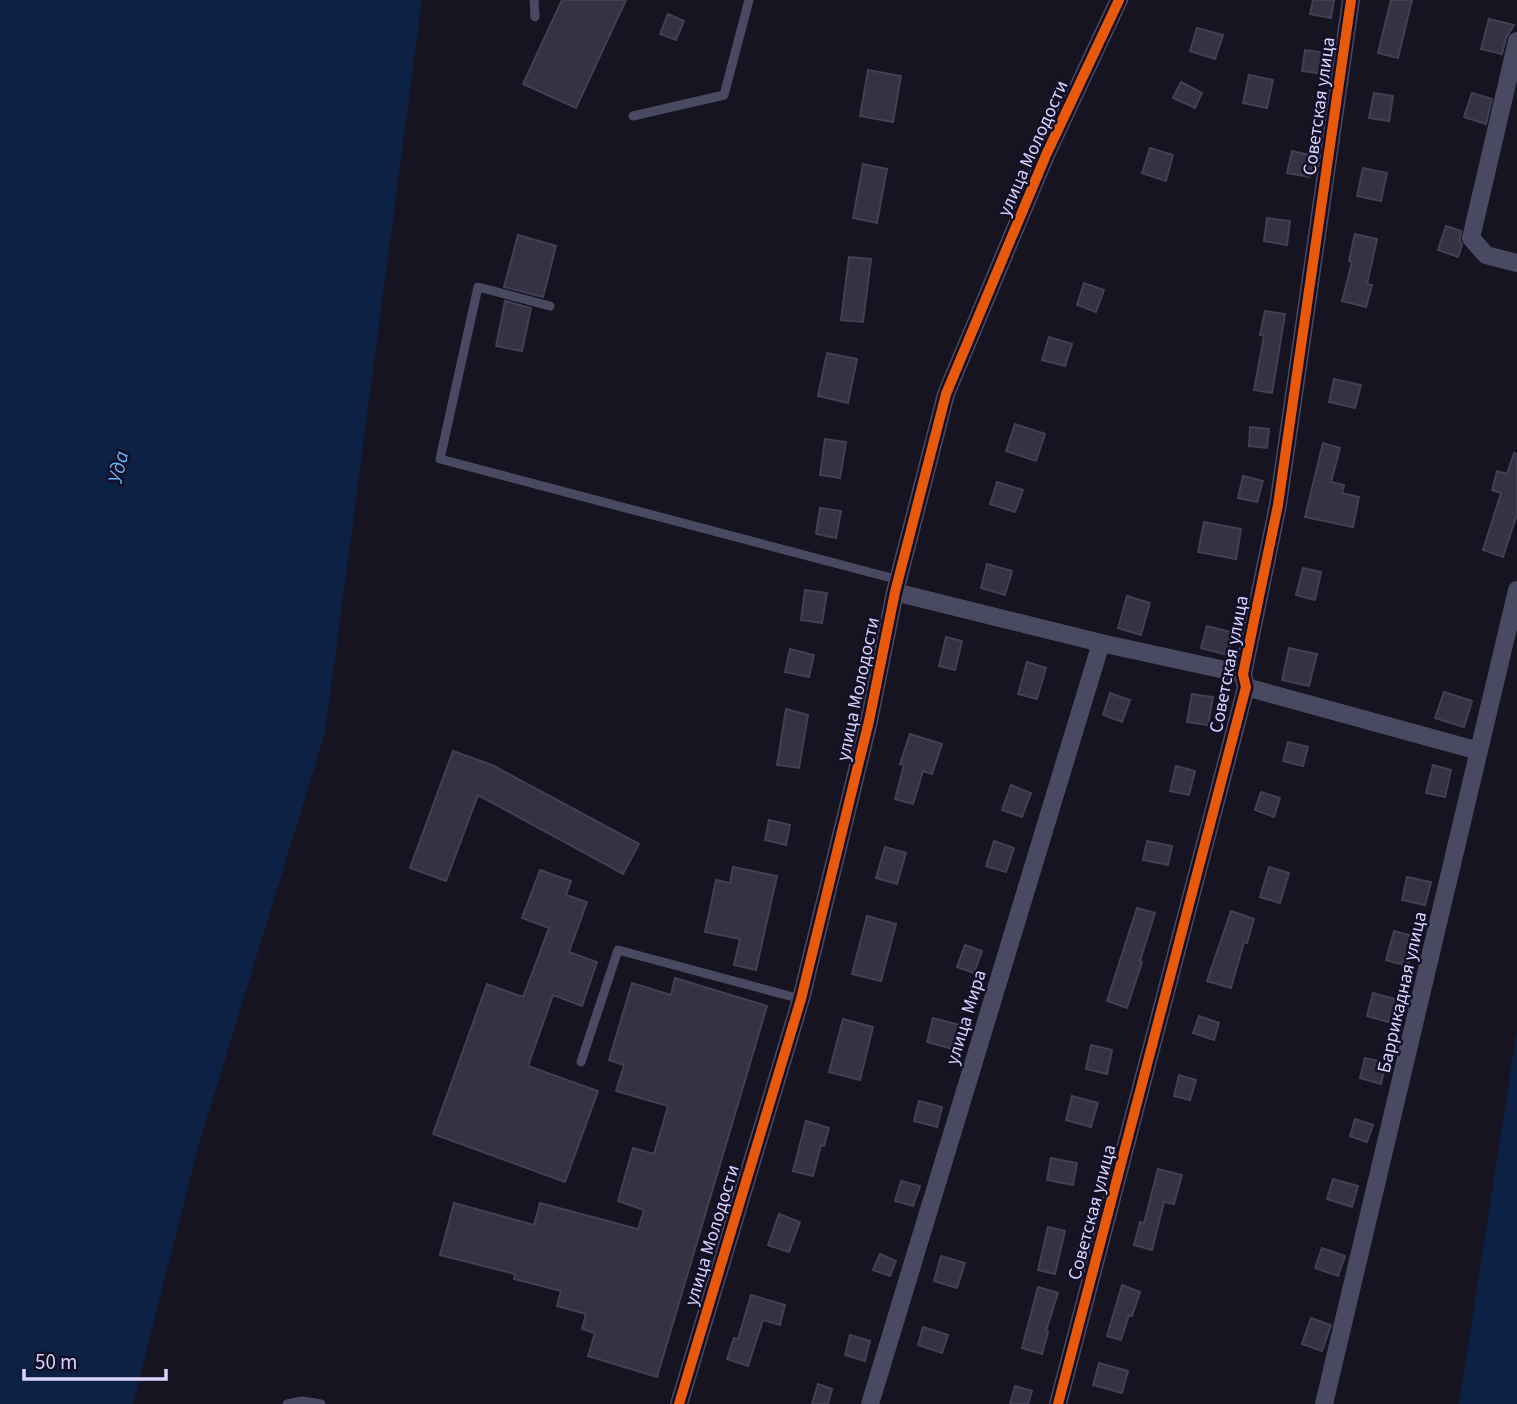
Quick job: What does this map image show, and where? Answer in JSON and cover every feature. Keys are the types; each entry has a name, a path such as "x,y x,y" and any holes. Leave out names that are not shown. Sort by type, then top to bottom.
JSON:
{"street":[{"name":"улица Молодости","path":"679,1404 801,999 869,721 897,586 946,394 1045,155 1119,0"},
{"name":"Советская улица","path":"1058,1404 1244,681 1278,505 1350,0"},
{"path":"1517,41 1471,238 1486,255 1517,263"},
{"name":"Советская улица","path":"897,586 1244,681"},
{"name":"Баррикадная улица","path":"1325,1404 1517,590"},
{"name":"улица Мира","path":"870,1404 1101,643"},
{"path":"1244,681 1479,751"}],"lane":[{"path":"534,0 535,17"},
{"path":"633,116 724,95 749,0"},
{"path":"550,306 478,287 440,459 897,586"},
{"path":"582,1062 618,950 801,999"},
{"path":"287,1404 302,1401 321,1404"}],"water":[{"name":"Уда","path":"0,0 422,0 325,733 199,1144 133,1404 0,1404"},
{"path":"1517,1030 1517,1404 1459,1404"}],"building":[{"path":"562,0 626,0 576,108 523,84"},
{"path":"1313,0 1334,0 1331,18 1310,14"},
{"path":"1391,0 1412,0 1398,58 1378,53"},
{"path":"668,14 684,21 676,40 660,34"},
{"path":"1489,19 1514,25 1506,38 1502,54 1481,49"},
{"path":"1197,28 1223,35 1215,59 1190,51"},
{"path":"1305,50 1326,53 1323,74 1302,71"},
{"path":"868,70 901,76 893,122 860,116"},
{"path":"1249,75 1273,80 1267,108 1243,103"},
{"path":"1181,82 1202,93 1195,108 1173,98"},
{"path":"1374,93 1393,96 1389,121 1369,118"},
{"path":"1472,93 1492,99 1486,124 1464,117"},
{"path":"1150,148 1173,155 1166,181 1142,173"},
{"path":"1292,151 1314,156 1310,177 1287,173"},
{"path":"863,164 887,169 877,223 853,218"},
{"path":"1363,168 1387,173 1381,201 1357,196"},
{"path":"1267,218 1290,221 1287,245 1264,241"},
{"path":"1446,226 1461,231 1462,245 1458,257 1438,250"},
{"path":"1355,234 1377,239 1367,284 1372,285 1366,307 1342,301 1352,262 1349,261"},
{"path":"518,235 556,246 543,297 504,287"},
{"path":"849,257 871,259 863,322 841,320"},
{"path":"1084,283 1104,290 1096,312 1077,305"},
{"path":"505,301 531,308 522,351 496,346"},
{"path":"1265,311 1285,314 1272,393 1254,390 1264,336 1260,335"},
{"path":"1049,337 1072,344 1065,366 1042,360"},
{"path":"827,353 857,359 848,403 818,396"},
{"path":"1334,379 1361,385 1355,408 1329,402"},
{"path":"1015,424 1045,434 1036,461 1006,451"},
{"path":"1250,427 1269,429 1267,448 1249,446"},
{"path":"825,439 846,442 840,478 820,475"},
{"path":"1323,443 1340,448 1331,482 1344,485 1342,493 1359,497 1353,527 1305,517"},
{"path":"1514,453 1517,454 1517,514 1503,557 1483,550 1501,493 1492,490 1497,471 1507,474"},
{"path":"1243,476 1263,481 1257,502 1238,498"},
{"path":"997,482 1023,490 1015,512 990,504"},
{"path":"820,508 841,511 836,538 816,534"},
{"path":"1204,522 1241,529 1236,559 1198,552"},
{"path":"987,564 1012,571 1005,595 981,588"},
{"path":"1303,568 1321,572 1315,600 1296,595"},
{"path":"805,590 827,593 822,623 801,620"},
{"path":"1127,596 1150,603 1141,635 1118,628"},
{"path":"1207,626 1234,633 1228,655 1201,648"},
{"path":"946,637 962,641 955,670 939,666"},
{"path":"1289,648 1317,654 1309,686 1282,680"},
{"path":"790,649 814,655 809,677 785,672"},
{"path":"1027,662 1046,668 1037,699 1018,694"},
{"path":"1444,692 1472,701 1464,727 1435,718"},
{"path":"1110,693 1130,700 1122,722 1103,715"},
{"path":"1192,694 1213,697 1208,725 1187,722"},
{"path":"786,709 808,715 799,768 777,765"},
{"path":"910,734 942,744 932,774 923,771 913,804 895,799 904,765 900,764"},
{"path":"1288,742 1308,747 1303,766 1283,761"},
{"path":"453,751 492,765 639,844 623,874 478,795 446,881 410,868"},
{"path":"1433,765 1451,770 1445,797 1426,793"},
{"path":"1176,766 1195,771 1189,795 1170,791"},
{"path":"1011,785 1031,793 1022,817 1002,810"},
{"path":"1261,792 1280,798 1274,817 1255,810"},
{"path":"769,820 790,825 786,845 765,840"},
{"path":"994,841 1014,848 1006,872 986,866"},
{"path":"1147,841 1172,846 1168,865 1143,860"},
{"path":"885,847 906,853 897,884 876,878"},
{"path":"733,867 777,876 756,970 734,965 740,939 705,932 716,880 730,883"},
{"path":"1269,867 1289,873 1280,903 1260,897"},
{"path":"540,870 571,881 566,895 587,902 569,952 597,962 582,1006 553,995 528,1066 598,1091 565,1182 433,1134 487,984 523,997 549,928 522,918"},
{"path":"1407,877 1431,882 1425,905 1402,900"},
{"path":"1137,908 1155,913 1127,1008 1107,1001"},
{"path":"1231,911 1254,919 1247,943 1244,942 1231,988 1207,981"},
{"path":"867,916 896,924 881,981 852,974"},
{"path":"1394,931 1417,937 1408,966 1386,960"},
{"path":"965,945 982,951 974,973 957,967"},
{"path":"675,978 767,1006 657,1377 588,1356 595,1333 582,1329 586,1314 557,1306 561,1291 514,1279 515,1274 440,1255 454,1203 534,1225 540,1203 638,1229 644,1210 618,1201 633,1148 654,1154 668,1106 616,1091 624,1065 609,1060 632,983 671,995"},
{"path":"1373,993 1398,1000 1392,1023 1367,1016"},
{"path":"1199,1016 1219,1023 1214,1040 1193,1033"},
{"path":"933,1018 967,1027 960,1051 927,1042"},
{"path":"843,1019 873,1027 860,1080 829,1072"},
{"path":"1091,1045 1112,1050 1107,1074 1086,1069"},
{"path":"1365,1058 1386,1063 1381,1084 1360,1078"},
{"path":"1179,1075 1196,1080 1190,1100 1174,1096"},
{"path":"1072,1096 1098,1103 1091,1127 1066,1120"},
{"path":"919,1101 942,1107 937,1127 914,1121"},
{"path":"1355,1119 1373,1125 1367,1142 1350,1136"},
{"path":"806,1121 829,1128 824,1146 821,1145 813,1176 793,1171"},
{"path":"1051,1158 1077,1163 1073,1185 1047,1180"},
{"path":"1158,1169 1182,1175 1174,1204 1164,1202 1152,1250 1134,1245 1140,1222 1144,1223"},
{"path":"1333,1179 1358,1186 1352,1207 1327,1199"},
{"path":"901,1181 920,1186 913,1206 895,1201"},
{"path":"779,1214 800,1222 789,1252 768,1245"},
{"path":"1048,1227 1065,1231 1055,1274 1038,1270"},
{"path":"1322,1248 1345,1256 1338,1276 1315,1268"},
{"path":"880,1254 896,1261 890,1276 873,1270"},
{"path":"941,1256 965,1263 957,1288 934,1281"},
{"path":"1122,1285 1140,1292 1121,1340 1107,1336"},
{"path":"1038,1287 1058,1293 1042,1354 1022,1348"},
{"path":"751,1295 785,1305 780,1325 763,1320 748,1366 727,1359 734,1338 738,1339"},
{"path":"1311,1318 1331,1325 1322,1351 1302,1344"},
{"path":"923,1327 948,1335 942,1353 918,1345"},
{"path":"850,1335 870,1341 865,1361 845,1355"},
{"path":"1099,1363 1128,1371 1122,1393 1093,1385"},
{"path":"818,1384 832,1389 828,1404 812,1404"},
{"path":"1015,1386 1032,1391 1028,1404 1010,1404"}],"cycle path":[{"path":"679,1404 801,999 869,721 895,592 946,394 1046,155 1119,0"},
{"path":"1058,1404 1246,687 1243,674 1278,505 1351,0"}]}
